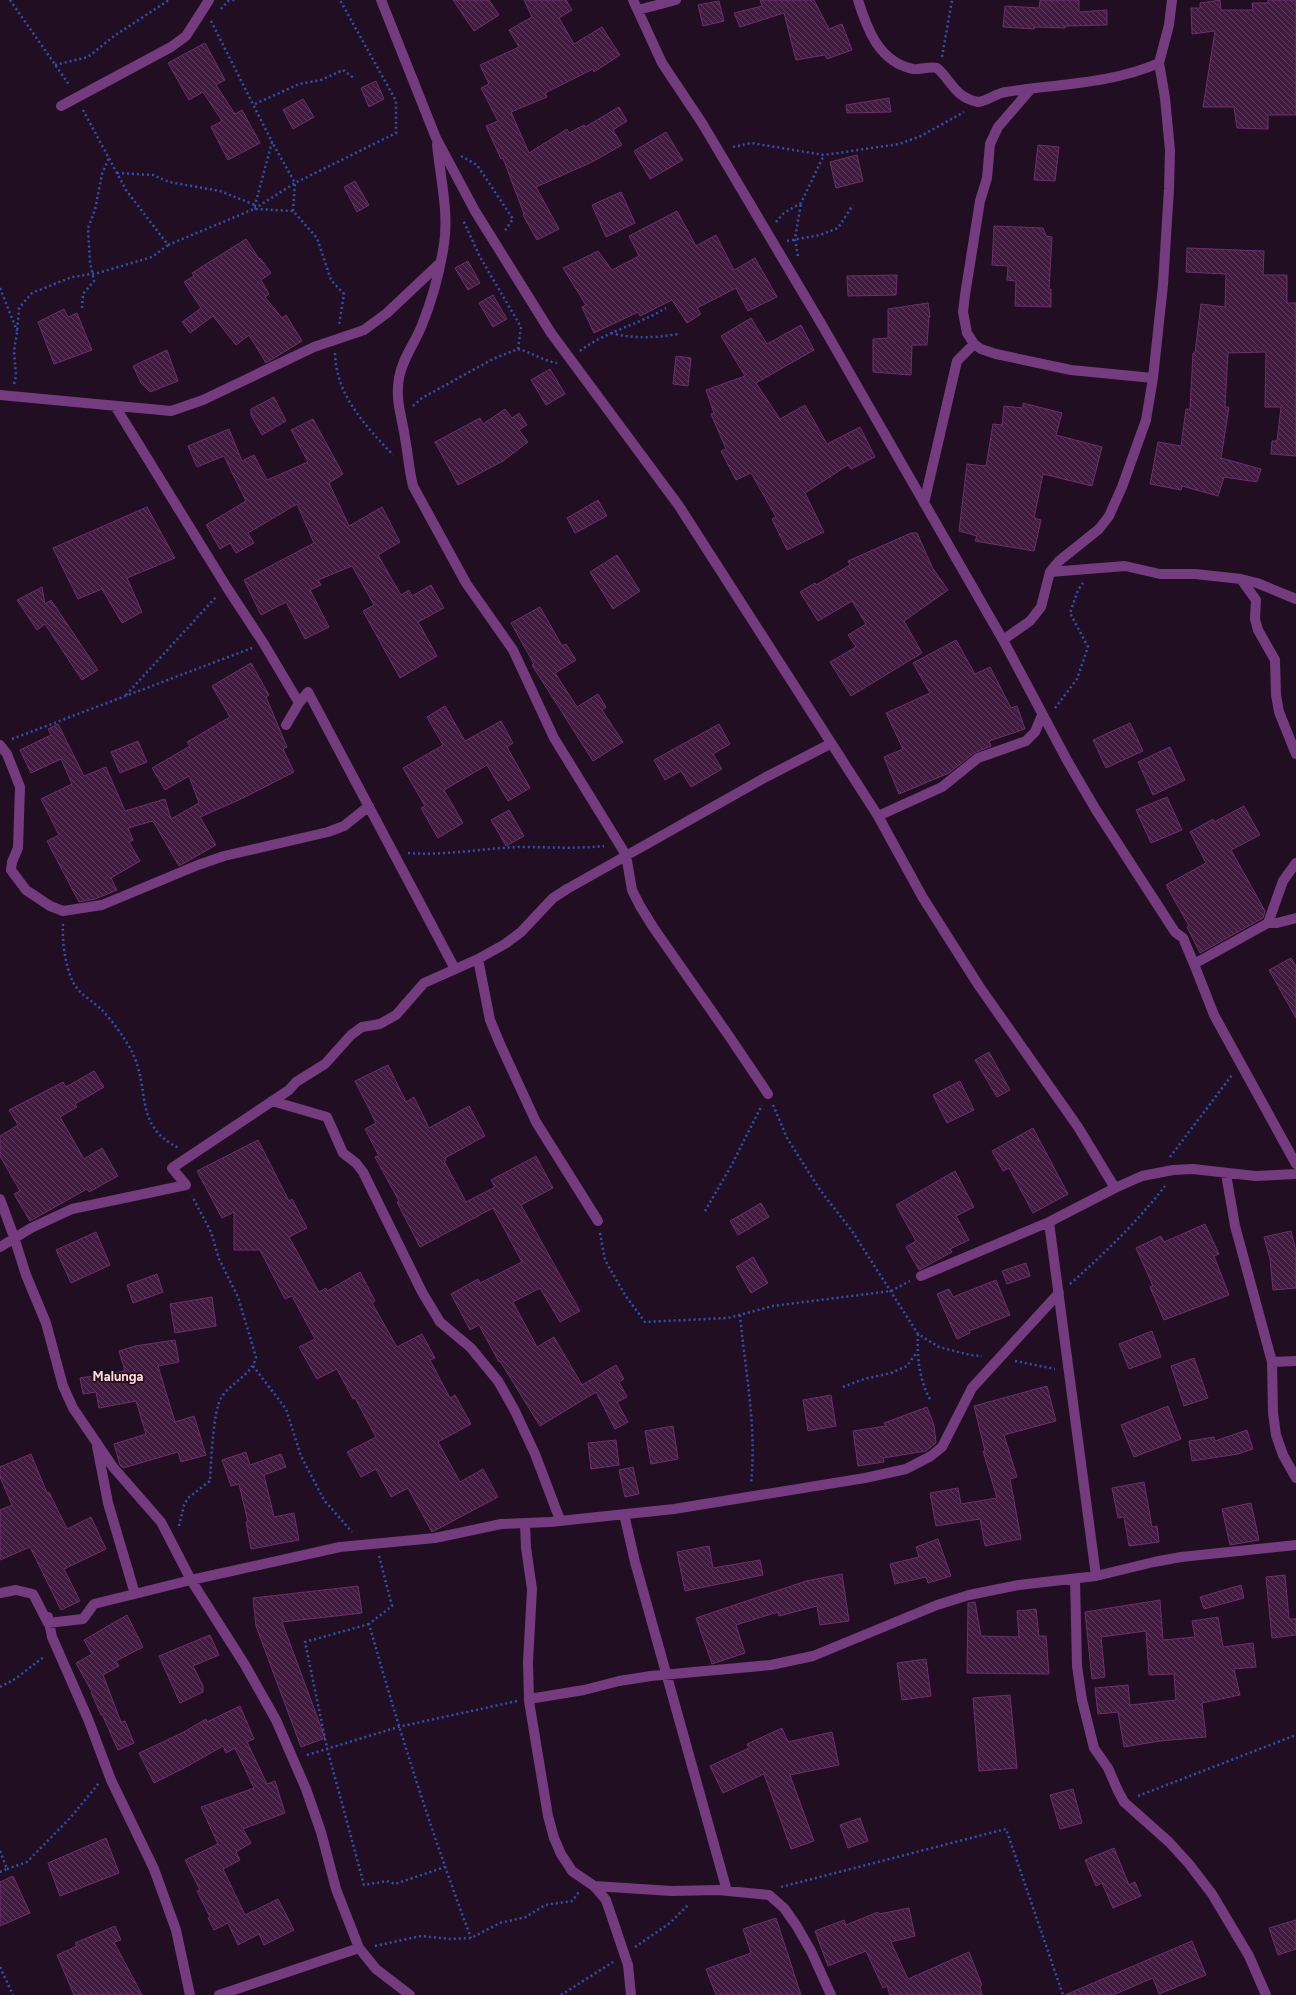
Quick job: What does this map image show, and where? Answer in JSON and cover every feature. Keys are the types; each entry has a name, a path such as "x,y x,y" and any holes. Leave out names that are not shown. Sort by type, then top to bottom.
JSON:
{"street":[{"path":"61,106 171,47 186,36 210,0"},
{"path":"381,0 436,138 474,211 550,333 679,506 830,744 878,816 923,898 979,986 1078,1127 1115,1188"},
{"path":"633,0 662,63 718,150 775,244 1003,640 1042,715 1096,810 1175,932 1183,938 1214,1015 1296,1164"},
{"path":"638,10 676,0"},
{"path":"858,0 872,37 884,54 896,63 905,67 915,69 934,67 940,70 956,91 966,98 978,102 999,93 1100,80 1141,70 1159,63"},
{"path":"1003,640 1030,621 1041,607 1050,572 1059,561 1099,529 1109,516 1122,487 1146,420 1153,378 1163,285 1169,189 1170,150 1159,63 1169,25 1172,0"},
{"path":"1030,90 998,127 990,144 986,178 980,201 963,312 967,333 974,344 981,349 996,354 1071,370 1153,378"},
{"path":"436,138 445,218 444,242 422,326 406,357 399,377 398,394 400,419 405,437 408,468 413,486 466,583 513,650 554,738 626,855 632,890 650,922 768,1094"},
{"path":"0,395 171,411 202,400 314,347 337,340 373,324 388,313 440,262"},
{"path":"924,503 957,361 974,344"},
{"path":"115,406 226,586 264,644 298,703"},
{"path":"1050,572 1125,566 1160,574 1195,574 1241,579 1257,583 1296,599"},
{"path":"1241,579 1256,600 1255,619 1258,630 1275,660 1277,701 1296,754"},
{"path":"286,725 298,703 308,692 456,969"},
{"path":"878,816 942,787 978,758 1026,742 1035,732 1042,715"},
{"path":"4,743 20,787 18,848 12,862 11,870 26,890 50,906 63,911 102,905 198,865 224,856 328,832 344,826 369,806"},
{"path":"0,1247 14,1236 72,1209 186,1185 172,1168 290,1090 296,1082 325,1064 352,1034 366,1026 380,1024 400,1012 424,983 478,959 505,944 521,932 554,898 626,855 766,776 830,744"},
{"path":"1268,923 1283,881 1296,863"},
{"path":"1194,964 1268,923 1277,923 1296,918"},
{"path":"478,959 490,1020 500,1044 536,1122 598,1221"},
{"path":"272,1101 327,1117 343,1153 356,1163 363,1172 422,1292 440,1322 471,1348 501,1387 515,1411 535,1454 560,1520"},
{"path":"921,1276 1049,1222 1115,1188 1142,1176 1178,1170 1200,1170 1255,1176 1296,1174"},
{"path":"1226,1174 1235,1226 1272,1362 1273,1413 1276,1434 1283,1455 1296,1478"},
{"path":"0,1199 14,1236 26,1275 46,1323 63,1386 73,1408 113,1467 161,1522 191,1580 245,1665 276,1720 294,1759 321,1832 336,1888 359,1948 376,1969 410,1995"},
{"path":"1049,1222 1096,1576"},
{"path":"48,1623 83,1620 94,1604 191,1580 340,1547 376,1545 435,1538 501,1524 674,1509 906,1469 931,1456 942,1447 972,1388 1028,1329 1059,1293"},
{"path":"1272,1362 1296,1362"},
{"path":"96,1442 108,1503 135,1594"},
{"path":"624,1514 637,1569 727,1891"},
{"path":"525,1523 526,1548 532,1589 529,1626 529,1699 548,1816 554,1838 561,1854 572,1871 603,1895 628,1965 632,1995"},
{"path":"529,1699 584,1690 619,1680 667,1674 771,1665 813,1656 937,1605 969,1596 1019,1586 1075,1580 1181,1557 1296,1545"},
{"path":"1075,1580 1077,1666 1088,1728 1094,1748 1108,1768 1124,1802 1169,1842 1189,1864 1212,1894 1249,1956 1266,1995"},
{"path":"0,1594 16,1590 33,1594 48,1623 56,1646 88,1719 108,1772 129,1820 154,1870 176,1930 190,1995"},
{"path":"590,1884 666,1891 727,1891 769,1896 784,1908 811,1951 831,1995"},
{"path":"219,1995 359,1948"}],"path":[{"path":"10,0 76,98 126,190 168,245"},
{"path":"55,65 88,57 114,36 169,0"},
{"path":"220,11 228,1 235,0"},
{"path":"11,397 16,376 14,351 19,308 32,293 72,277 94,274 152,257 168,245 254,209 295,182 396,133 396,101 340,0"},
{"path":"940,70 952,0"},
{"path":"215,16 211,21 272,142 295,182 293,211"},
{"path":"254,104 299,84 321,80 343,70 354,79"},
{"path":"718,150 751,143 824,155 899,144 921,136 970,109 978,102"},
{"path":"254,209 272,142"},
{"path":"443,152 461,156 477,165 513,219 501,237 497,247"},
{"path":"798,260 795,239 801,203 824,155"},
{"path":"82,308 83,294 94,281 94,274 90,262 88,228 95,210 102,174 109,158"},
{"path":"117,173 152,175 169,182 220,191 255,205"},
{"path":"768,232 784,212 801,203"},
{"path":"775,244 820,235 838,228 853,205"},
{"path":"254,209 293,211 317,238 331,280 344,294 335,354 337,375 344,394 364,424 394,456 408,468"},
{"path":"460,216 480,257 521,327 518,349"},
{"path":"0,288 17,333"},
{"path":"400,419 422,398 493,359 518,349 532,353 549,362 572,361 591,343 666,308"},
{"path":"610,333 625,337 661,337 678,334"},
{"path":"1042,715 1052,711 1077,679 1088,647 1070,613 1078,590 1094,568"},
{"path":"125,695 226,586"},
{"path":"4,743 125,695 264,644"},
{"path":"393,851 434,854 521,847 580,849 620,844"},
{"path":"63,911 65,948 72,982 102,1011 130,1047 140,1076 149,1122 155,1131 167,1142 184,1151"},
{"path":"1155,1174 1183,1142 1240,1063"},
{"path":"705,1211 730,1168 768,1094"},
{"path":"768,1094 787,1138 820,1190 852,1231 918,1334 946,1348 970,1355 1000,1357 1068,1372"},
{"path":"1059,1293 1104,1254 1138,1220 1178,1170"},
{"path":"173,1545 188,1498 210,1480 210,1462 220,1400 253,1366 256,1357 238,1297 219,1259 211,1232 186,1185"},
{"path":"598,1221 604,1260 625,1295 645,1322 728,1318 773,1306 891,1291 921,1276"},
{"path":"740,1314 751,1413 753,1466 750,1497"},
{"path":"918,1334 917,1352 925,1390 931,1401"},
{"path":"843,1387 864,1379 896,1371 907,1366 917,1352"},
{"path":"253,1366 286,1409 301,1456 324,1500 352,1532 376,1545 392,1606 369,1624 304,1642 327,1748 364,1885 388,1881 395,1884 445,1867"},
{"path":"369,1624 398,1727 445,1867 471,1938"},
{"path":"0,1687 15,1680 38,1663 56,1646"},
{"path":"294,1759 398,1727 529,1699"},
{"path":"1124,1802 1296,1735"},
{"path":"0,1872 27,1862 71,1817 108,1772"},
{"path":"762,1894 793,1884 1006,1829 1063,1995"},
{"path":"0,1851 7,1869"},
{"path":"359,1948 387,1945 421,1936 450,1939 471,1938 500,1923 526,1917 545,1905 572,1901 590,1884"},
{"path":"0,1967 13,1995"}],"building":[{"path":"453,0 489,0 499,15 474,31"},
{"path":"524,0 566,0 572,10 559,18 574,44 602,27 620,55 594,72 593,69 545,93 547,97 511,112 529,153 567,129 569,133 584,125 585,127 619,107 627,121 613,130 622,145 592,162 536,187 559,229 537,240 523,215 524,214 503,158 501,159 486,126 498,121 481,88 489,84 480,65 519,47 509,30 532,17"},
{"path":"760,0 814,0 829,29 842,24 852,50 827,59 825,55 796,60 784,13 740,27 734,13 762,6"},
{"path":"1040,0 1079,0 1079,12 1107,10 1107,25 1065,26 1065,28 1034,27 1034,29 1003,27 1005,6 1039,8"},
{"path":"1220,0 1221,10 1253,10 1252,3 1268,3 1268,0 1296,0 1296,115 1268,115 1268,129 1237,128 1234,107 1203,107 1215,31 1192,34 1191,8 1200,8 1200,3"},
{"path":"719,1 724,21 703,26 698,5"},
{"path":"205,43 225,80 216,85 235,114 242,110 260,143 228,160 211,127 222,121 203,92 189,100 168,63"},
{"path":"376,81 384,99 369,107 361,88"},
{"path":"889,98 891,112 847,113 846,105"},
{"path":"303,99 314,117 293,129 283,110"},
{"path":"666,132 683,160 650,179 634,151"},
{"path":"1038,145 1059,147 1055,181 1034,180"},
{"path":"857,155 863,181 836,188 830,162"},
{"path":"355,181 369,205 357,212 344,187"},
{"path":"621,192 635,223 606,237 592,205"},
{"path":"677,211 696,246 716,235 734,270 755,258 777,297 748,311 736,288 697,308 701,314 687,323 672,300 640,316 638,312 594,333 582,307 586,305 563,268 598,251 612,270 639,256 629,236"},
{"path":"994,226 1043,228 1046,236 1052,237 1049,289 1051,289 1051,307 1015,306 1016,281 1007,280 1008,266 992,265"},
{"path":"246,239 259,259 260,258 271,273 261,280 269,294 265,297 282,318 286,315 302,341 266,363 249,335 236,345 213,316 190,333 182,322 201,308 184,282 194,276 192,273"},
{"path":"1187,248 1264,251 1263,275 1287,275 1287,303 1296,303 1296,456 1271,454 1272,441 1277,441 1281,407 1265,407 1266,352 1228,353 1225,407 1229,407 1221,458 1261,469 1257,482 1224,477 1218,496 1182,486 1181,490 1150,484 1158,442 1181,446 1186,409 1190,409 1193,353 1195,353 1201,304 1225,307 1226,274 1186,272"},
{"path":"468,261 480,283 468,290 455,268"},
{"path":"897,275 896,295 848,296 847,276"},
{"path":"493,295 507,319 493,327 479,303"},
{"path":"928,303 930,317 927,345 912,345 911,375 873,372 873,339 888,338 888,309"},
{"path":"64,309 68,317 77,313 92,350 54,364 38,322"},
{"path":"751,318 767,344 801,325 814,350 756,383 780,419 805,405 827,444 860,427 875,457 851,469 848,465 805,493 824,532 787,550 772,519 776,517 751,473 736,480 721,451 726,449 711,414 714,413 706,390 745,376 721,336"},
{"path":"167,350 178,381 150,392 141,383 133,366"},
{"path":"676,356 691,358 688,386 673,384"},
{"path":"550,369 565,394 546,405 531,380"},
{"path":"274,397 286,421 262,435 251,415 251,409"},
{"path":"1023,403 1062,413 1056,435 1102,447 1092,486 1043,474 1034,518 1041,520 1034,551 975,541 977,536 959,531 967,464 986,466 993,424 1002,425 1004,406 1023,408"},
{"path":"505,409 512,418 519,413 527,425 519,430 528,442 503,461 458,485 435,442 480,418 483,424"},
{"path":"313,419 343,474 329,483 349,526 382,507 400,542 378,555 401,595 409,590 412,596 431,585 444,608 418,622 437,656 400,678 363,611 374,605 352,566 318,580 321,585 310,590 329,627 305,639 286,602 261,615 244,580 314,543 297,504 248,533 254,543 236,553 230,543 220,549 206,525 246,501 224,456 197,467 188,446 229,429 242,461 254,455 267,480 308,462 291,430"},
{"path":"598,500 607,516 575,533 567,518"},
{"path":"147,507 175,558 127,578 142,612 122,623 102,589 78,599 53,548"},
{"path":"911,533 917,533 934,571 948,590 904,621 922,653 851,696 830,662 856,647 848,635 866,624 852,601 818,621 800,592 815,583 816,585 850,565 848,561"},
{"path":"617,555 640,591 613,609 590,572"},
{"path":"42,587 45,604 51,600 98,670 82,680 45,624 37,630 17,600"},
{"path":"540,607 562,646 566,644 576,660 555,673 577,707 598,694 606,707 602,710 623,742 593,761 532,665 534,664 511,623"},
{"path":"956,640 975,674 990,667 1011,708 1017,706 1025,729 989,741 991,746 974,753 949,773 899,794 884,757 903,749 886,713 930,693 913,663"},
{"path":"251,663 269,695 266,697 287,747 283,749 294,772 241,799 200,817 216,845 179,866 153,821 128,828 133,840 129,842 140,861 111,878 117,890 95,899 79,902 47,841 59,835 41,799 72,784 61,759 31,773 20,750 51,735 48,729 58,724 84,776 106,767 125,811 165,799 171,819 199,803 189,776 165,790 152,768 190,746 187,742 230,717 212,686"},
{"path":"445,706 465,741 501,721 513,743 507,747 530,788 508,801 487,765 444,790 463,823 438,838 421,808 425,806 403,768 443,745 427,717"},
{"path":"1130,723 1143,751 1106,768 1093,740"},
{"path":"719,724 730,744 713,754 722,769 691,787 681,771 665,780 654,760"},
{"path":"138,741 147,762 120,773 111,752"},
{"path":"1170,747 1185,780 1153,795 1138,762"},
{"path":"1167,797 1182,830 1151,843 1136,810"},
{"path":"1244,806 1260,835 1231,850 1265,911 1263,918 1200,953 1187,927 1189,926 1166,885 1206,863 1190,832 1213,819 1214,822"},
{"path":"509,810 524,836 506,846 491,820"},
{"path":"1291,958 1296,966 1296,1018 1269,970"},
{"path":"989,1052 1010,1090 997,1097 975,1060"},
{"path":"388,1065 406,1102 414,1097 429,1128 469,1106 485,1136 445,1158 446,1160 444,1161 466,1202 495,1187 491,1180 536,1156 553,1188 521,1205 580,1311 560,1322 540,1288 513,1302 537,1347 554,1337 582,1385 616,1365 624,1379 619,1382 627,1397 617,1402 628,1422 615,1429 596,1392 540,1426 500,1361 499,1362 479,1325 470,1330 451,1294 478,1279 480,1283 522,1262 493,1208 420,1247 397,1202 399,1201 375,1157 379,1156 365,1129 376,1123 355,1081"},
{"path":"94,1071 104,1087 75,1104 77,1107 60,1117 84,1159 102,1148 118,1176 89,1192 87,1189 30,1221 14,1194 20,1191 0,1156 0,1136 18,1125 9,1110 63,1082 66,1087"},
{"path":"960,1081 974,1110 947,1123 933,1095"},
{"path":"1033,1128 1068,1194 1033,1213 1009,1168 1003,1171 992,1151"},
{"path":"258,1140 289,1201 292,1199 307,1228 289,1237 319,1292 326,1288 327,1291 360,1272 375,1301 372,1303 397,1347 422,1334 435,1358 430,1360 450,1398 455,1395 471,1424 438,1442 460,1482 483,1469 498,1497 432,1532 408,1488 391,1497 376,1469 361,1477 347,1452 376,1437 337,1369 317,1379 299,1347 315,1339 292,1296 285,1299 260,1250 234,1250 234,1212 222,1218 197,1171"},
{"path":"955,1171 974,1207 956,1216 969,1240 950,1249 952,1252 919,1270 906,1247 916,1241 896,1205"},
{"path":"761,1203 769,1217 738,1235 730,1221"},
{"path":"1205,1224 1219,1254 1214,1256 1229,1295 1164,1320 1150,1287 1153,1286 1136,1248 1161,1236 1164,1242"},
{"path":"1291,1231 1296,1251 1296,1288 1273,1290 1270,1259 1264,1237"},
{"path":"96,1232 110,1265 71,1283 56,1250"},
{"path":"753,1257 768,1283 751,1293 736,1267"},
{"path":"1026,1263 1030,1276 1007,1284 1002,1271"},
{"path":"157,1274 163,1292 133,1303 127,1285"},
{"path":"996,1280 1010,1315 969,1331 970,1333 957,1339 937,1294 949,1289 953,1297"},
{"path":"212,1297 216,1326 175,1333 170,1304"},
{"path":"1152,1331 1161,1357 1129,1369 1119,1344"},
{"path":"175,1340 179,1362 158,1366 175,1422 194,1416 206,1455 181,1462 178,1452 123,1468 120,1465 114,1444 146,1434 136,1401 99,1408 96,1392 83,1394 80,1378 125,1371 119,1351 135,1346"},
{"path":"1194,1358 1208,1398 1184,1406 1171,1366"},
{"path":"1047,1386 1056,1421 1004,1435 1017,1477 1010,1479 1021,1539 985,1546 980,1519 936,1526 930,1493 958,1488 961,1504 997,1498 983,1451 985,1451 974,1406"},
{"path":"831,1395 836,1426 808,1431 803,1400"},
{"path":"1168,1406 1181,1439 1134,1457 1121,1425"},
{"path":"927,1407 934,1425 936,1443 926,1451 883,1458 884,1462 858,1466 853,1431 886,1426 884,1423"},
{"path":"673,1426 678,1459 651,1464 645,1431"},
{"path":"1247,1430 1253,1449 1238,1454 1192,1461 1189,1441 1214,1437 1215,1441"},
{"path":"616,1440 619,1465 591,1469 588,1443"},
{"path":"246,1452 250,1465 281,1454 286,1467 264,1475 274,1517 294,1513 299,1540 251,1549 246,1522 248,1522 239,1484 231,1486 222,1460"},
{"path":"31,1454 47,1493 49,1492 67,1529 91,1517 106,1549 64,1569 80,1601 61,1610 30,1547 0,1560 0,1510 12,1505 0,1477 0,1467"},
{"path":"633,1467 639,1494 625,1497 619,1470"},
{"path":"1144,1482 1152,1527 1157,1526 1159,1542 1129,1546 1124,1517 1118,1518 1112,1488"},
{"path":"1251,1503 1259,1540 1230,1545 1222,1509"},
{"path":"938,1539 951,1576 928,1583 926,1577 895,1584 890,1564 919,1557 916,1547"},
{"path":"709,1546 713,1568 760,1560 763,1575 685,1591 677,1552"},
{"path":"842,1574 849,1621 820,1625 817,1606 779,1616 778,1612 736,1625 745,1653 712,1664 696,1618 806,1581"},
{"path":"1285,1575 1289,1619 1296,1619 1296,1635 1272,1638 1266,1577"},
{"path":"1241,1585 1244,1598 1204,1609 1200,1597"},
{"path":"358,1586 362,1613 282,1622 325,1738 301,1747 256,1626 253,1598"},
{"path":"1160,1600 1163,1640 1195,1637 1192,1621 1218,1617 1223,1647 1253,1643 1256,1667 1234,1669 1240,1695 1202,1703 1206,1737 1160,1741 1124,1747 1118,1712 1098,1714 1095,1688 1128,1685 1130,1705 1176,1700 1174,1674 1149,1675 1146,1631 1101,1637 1105,1677 1092,1679 1085,1612"},
{"path":"975,1602 981,1636 1019,1637 1017,1611 1036,1609 1039,1636 1046,1636 1049,1674 967,1673 968,1603"},
{"path":"127,1615 143,1647 116,1661 119,1666 103,1675 121,1722 125,1721 134,1743 118,1750 92,1692 76,1663 92,1654 84,1640"},
{"path":"210,1635 219,1655 193,1666 203,1686 203,1692 180,1703 159,1656"},
{"path":"926,1659 931,1696 902,1700 897,1663"},
{"path":"1010,1695 1017,1768 979,1771 973,1698"},
{"path":"240,1706 254,1739 247,1742 267,1784 275,1781 285,1813 243,1829 251,1843 236,1852 240,1860 223,1869 245,1915 278,1899 294,1930 264,1945 259,1934 238,1945 228,1923 214,1930 208,1918 210,1917 197,1891 200,1890 185,1860 218,1844 201,1807 254,1788 235,1748 226,1753 223,1746 154,1783 139,1753 182,1733 206,1719 207,1722"},
{"path":"782,1728 788,1742 832,1732 839,1765 790,1775 814,1841 791,1849 764,1774 723,1793 710,1766 749,1748 747,1744"},
{"path":"1073,1789 1082,1823 1060,1829 1050,1795"},
{"path":"860,1818 868,1841 848,1848 840,1825"},
{"path":"106,1838 119,1873 60,1896 48,1863"},
{"path":"1114,1848 1129,1885 1135,1882 1141,1896 1113,1908 1102,1883 1096,1886 1085,1860"},
{"path":"13,1876 30,1913 0,1926 0,1882"},
{"path":"909,1908 915,1936 891,1942 908,1979 969,1952 982,1985 980,1986 982,1995 890,1995 887,1986 883,1988 866,1951 828,1966 815,1931 844,1920 846,1925 878,1912 879,1914"},
{"path":"776,1918 801,1995 716,1995 706,1969 751,1953 743,1929"},
{"path":"1296,1920 1296,1949 1278,1955 1269,1928"},
{"path":"115,1926 121,1940 114,1942 142,1995 74,1995 57,1955 77,1946 75,1943"},
{"path":"1192,1941 1206,1975 1159,1994 1153,1978 1113,1995 1065,1995"}],"district":[{"name":"Malunga","path":"118,1376"}]}
